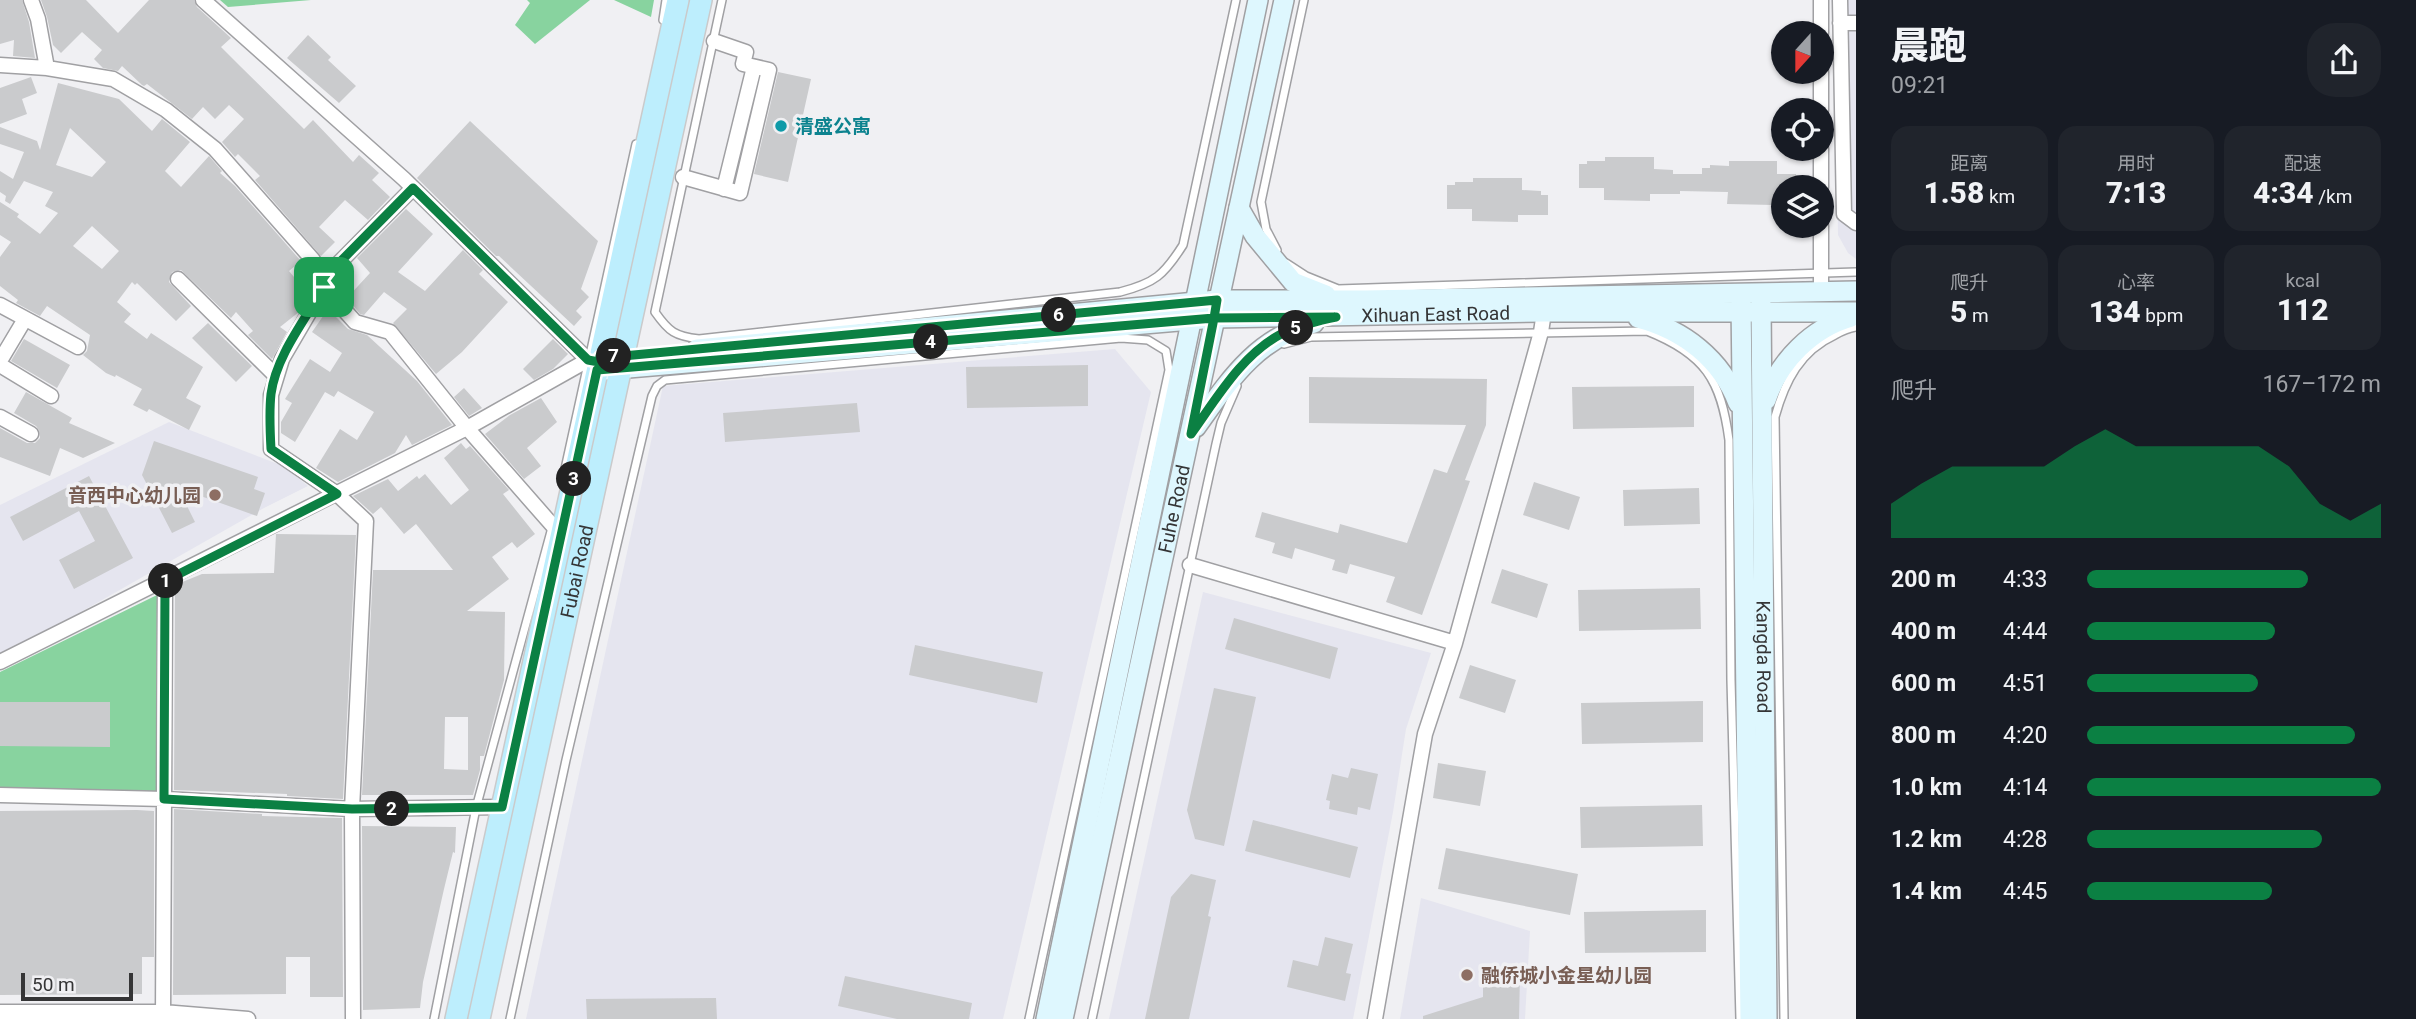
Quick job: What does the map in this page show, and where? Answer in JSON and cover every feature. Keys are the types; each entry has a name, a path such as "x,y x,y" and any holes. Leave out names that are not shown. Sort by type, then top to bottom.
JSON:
{"main road":[{"name":"Fubai Road","path":"456,1019 596,362 678,0"},
{"name":"Fubai Road","path":"479,1019 701,0"}],"street":[{"path":"31,0 38,19 47,68"},
{"path":"0,662 596,362 413,188 202,0"},
{"name":"Fuhe Road","path":"1046,1019 1258,0"},
{"name":"Fuhe Road","path":"1063,1019 1284,0"},
{"path":"1821,0 1821,21"},
{"path":"1840,0 1840,23 1850,100 1850,179 1844,214 1856,223"},
{"path":"1840,23 1856,23"},
{"path":"683,177 740,193 769,70 743,64 746,52 714,41"},
{"path":"0,65 47,68 114,79 166,110 215,149 313,260 324,287 355,322 390,332 467,428 554,520"},
{"path":"353,1019 352,809 366,521 337,494 271,449 271,396 282,359 337,265 413,188"},
{"path":"1239,208 1255,236 1293,282 1324,295 1365,300"},
{"path":"1821,238 1821,282"},
{"path":"178,279 275,376"},
{"name":"Xihuan East Road","path":"1216,309 1336,317 1616,312 1751,303 1821,282 1856,291"},
{"name":"Xihuan East Road","path":"596,362 622,362 1216,309 1365,300 1751,303 1856,314"},
{"name":"Kangda Road","path":"1750,1019 1751,303"},
{"path":"0,305 78,348"},
{"path":"1375,1019 1425,734 1455,643 1541,332 1544,312"},
{"path":"1616,312 1651,322 1691,343 1717,364 1752,413 1777,373 1811,336 1856,314"},
{"path":"1191,434 1230,380 1259,350 1283,333 1336,317"},
{"path":"25,319 0,363 51,396"},
{"name":"Kangda Road","path":"1752,413 1767,1019"},
{"path":"0,418 31,434"},
{"path":"1190,565 1455,643"},
{"path":"163,1016 165,581"},
{"path":"0,795 164,799 352,809 502,807"},
{"path":"0,1012 248,1019"}],"lane":[{"path":"662,28 666,0"},
{"path":"722,0 655,312 665,327 679,336 699,339 1120,292 1143,286 1167,270 1183,246 1236,0"},
{"path":"1304,0 1261,202 1266,229 1273,244 1285,261 1306,276 1338,289 1821,282 1856,272"},
{"path":"561,488 596,362 638,134"},
{"path":"1784,1019 1775,417 1782,391 1793,370 1819,342 1856,327"},
{"path":"1092,1019 1221,423 1231,396 1244,374 1279,345 1311,337 1647,331 1687,351 1702,365 1715,381 1725,408 1729,440 1731,680 1740,1019"},
{"path":"510,1019 566,760 652,396 657,386 665,380 1121,338 1148,340 1166,351 1169,370 1029,1019"},
{"path":"434,1019 476,808 554,520"}],"shaded area":[{"path":"1835,0 1856,0 1856,259 1848,253 1838,235"},
{"path":"1115,349 1151,392 1003,1019 526,1019 663,386"},
{"path":"169,422 283,466 308,486 264,508 0,658 0,505"},
{"path":"1203,592 1431,653 1406,729 1393,812 1353,1019 1109,1019"},
{"name":"融侨城小金星幼儿园","path":"1421,898 1530,931 1525,1019 1400,1019"}],"green space":[{"path":"220,0 311,0 228,7"},
{"path":"527,0 590,0 535,44 515,25 530,3"},
{"path":"614,0 654,0 651,17"},
{"path":"157,595 156,793 0,788 0,672"}],"building":[{"path":"0,0 22,0 35,58 13,56 14,40 0,44"},
{"path":"41,0 86,0 118,33 149,0 194,0 197,7 231,38 221,47 304,129 313,120 353,162 359,155 379,173 372,180 390,197 368,220 345,200 319,227 335,242 321,256 255,180 260,176 238,154 235,157 222,142 244,119 229,105 215,119 203,107 192,119 147,84 142,85 122,66 118,71 103,68 94,59 102,50 82,32 61,53 53,45"},
{"path":"308,35 331,57 328,60 356,86 339,103 287,58"},
{"name":"清盛公寓","path":"778,72 811,79 788,182 754,174"},
{"path":"31,77 37,93 22,99 27,114 0,124 0,88"},
{"path":"58,83 119,99 152,131 162,119 190,142 165,171 181,187 209,156 222,171 220,173 235,186 301,261 289,271 309,295 299,312 280,327 287,332 272,359 248,335 253,331 236,312 231,318 181,270 172,272 169,282 191,306 176,321 137,283 135,285 132,282 117,302 131,314 124,322 147,339 151,333 203,367 186,398 201,406 189,430 149,409 147,412 133,405 142,389 116,375 115,377 106,373 83,355 87,351 90,335 47,306 40,316 16,303 18,300 0,286 0,257 11,242 0,235 0,202 19,214 17,217 40,234 58,213 45,206 53,192 24,181 10,204 5,201 6,196 0,192 0,171 13,179 24,152 0,144 0,127 37,141 40,150","holes":["70,128 106,162 92,177 56,165","92,226 119,251 102,269 73,246"]},
{"path":"470,121 598,241 581,289 589,297 576,311 582,317 574,326 496,256 417,178"},
{"path":"1605,157 1654,157 1654,169 1673,170 1673,174 1702,174 1702,168 1710,168 1710,165 1729,166 1729,161 1777,161 1777,174 1796,175 1771,175 1771,205 1727,204 1728,192 1680,191 1680,194 1650,194 1650,201 1604,200 1604,188 1579,188 1579,164 1605,161"},
{"path":"1473,178 1522,178 1522,190 1541,191 1541,195 1548,195 1548,215 1518,215 1518,222 1472,221 1472,209 1447,209 1447,185 1473,182"},
{"path":"406,209 433,234 398,272 425,291 463,250 483,270 479,274 508,302 462,352 436,374 393,323 407,309 384,292 364,315 360,314 347,298 370,273 357,258"},
{"path":"328,309 348,329 367,335 417,381 452,425 412,445 406,435 395,453 338,482 316,468 340,429 357,440 374,412 338,391 334,397 325,392 295,442 281,433 281,422 292,403 285,399 310,359 330,372 342,353 312,332"},
{"path":"208,323 252,366 236,382 192,338"},
{"path":"24,339 70,365 57,388 11,361"},
{"path":"553,339 568,354 553,369 534,380 523,369"},
{"path":"1088,365 1088,406 967,408 966,367"},
{"path":"1309,377 1487,379 1486,425 1465,480 1470,481 1422,615 1386,602 1395,577 1350,564 1347,574 1332,570 1335,560 1295,548 1292,559 1272,553 1275,543 1255,537 1262,512 1338,533 1340,524 1407,543 1434,469 1447,473 1466,425 1309,423"},
{"path":"1694,386 1694,427 1573,429 1572,387"},
{"path":"464,388 482,408 469,416 454,397"},
{"path":"26,392 72,418 69,423 115,443 83,458 60,448 50,476 0,457 0,428 27,443 35,443 40,438 36,426 14,413"},
{"path":"541,398 557,422 527,448 541,466 524,479 485,434 510,415"},
{"path":"857,403 860,432 725,442 723,413"},
{"path":"154,441 258,477 254,489 265,493 257,516 178,488 195,522 172,533 142,475"},
{"path":"461,443 466,449 470,446 509,490 503,494 535,534 517,548 512,542 492,557 509,579 467,611 505,612 504,680 484,756 480,756 480,770 473,795 362,795 373,570 453,570 416,524 404,534 381,507 373,514 353,496 388,479 398,491 417,476 419,479 425,474 451,505 469,490 444,458","holes":["445,717 468,717 468,770 444,769"]},
{"path":"89,476 133,558 74,589 59,560 95,541 79,511 23,541 10,517"},
{"path":"1534,482 1580,497 1569,530 1523,515"},
{"path":"1699,488 1700,524 1624,526 1623,490"},
{"path":"276,534 356,535 343,799 174,790 175,585 202,574 274,573"},
{"path":"1502,569 1548,584 1537,618 1491,603"},
{"path":"1700,588 1701,629 1579,631 1578,590"},
{"path":"1234,618 1338,648 1330,679 1225,649"},
{"path":"915,645 1043,672 1037,703 909,675"},
{"path":"1470,665 1516,680 1505,713 1459,698"},
{"path":"1214,688 1256,697 1224,846 1195,839 1187,810"},
{"path":"1703,701 1703,742 1582,744 1581,703"},
{"path":"0,702 110,702 110,747 0,746"},
{"path":"1438,763 1486,771 1480,806 1433,798"},
{"path":"1351,768 1378,774 1370,810 1358,807 1357,815 1329,809 1330,801 1326,800 1332,774 1348,778"},
{"path":"1702,805 1703,846 1581,848 1580,807"},
{"path":"174,809 262,816 342,818 343,997 310,997 310,957 286,957 286,994 173,995"},
{"path":"0,811 154,811 154,957 142,957 142,994 0,995"},
{"path":"1253,820 1358,847 1350,878 1245,851"},
{"path":"362,826 456,827 455,853 453,852 423,982 420,1008 363,1010"},
{"path":"1446,848 1578,874 1570,915 1438,889"},
{"path":"1191,874 1216,880 1208,916 1211,917 1189,1019 1145,1019 1171,897"},
{"path":"1706,910 1706,952 1585,953 1584,912"},
{"path":"1325,937 1353,944 1346,973 1351,974 1345,1001 1287,987 1293,960 1318,966"},
{"path":"1501,975 1520,975 1519,1019 1423,1019 1423,1016 1483,997 1483,980 1501,981"},
{"path":"845,976 972,1003 969,1019 897,1019 838,1006"},
{"path":"716,998 717,1019 587,1019 586,999"}],"place":[{"name":"清盛公寓","path":"781,126"},
{"name":"音西中心幼儿园","path":"215,495"},
{"name":"融侨城小金星幼儿园","path":"1467,975"}],"route":[{"path":"324,287 282,359 274,379 270,419 271,449 337,494 165,581 164,799 352,809 502,807 597,370 1214,318 1336,317 1283,333 1259,350 1230,380 1191,434 1214,318 1217,300 600,356 599,362 588,360 413,188 337,265 324,287"}]}
